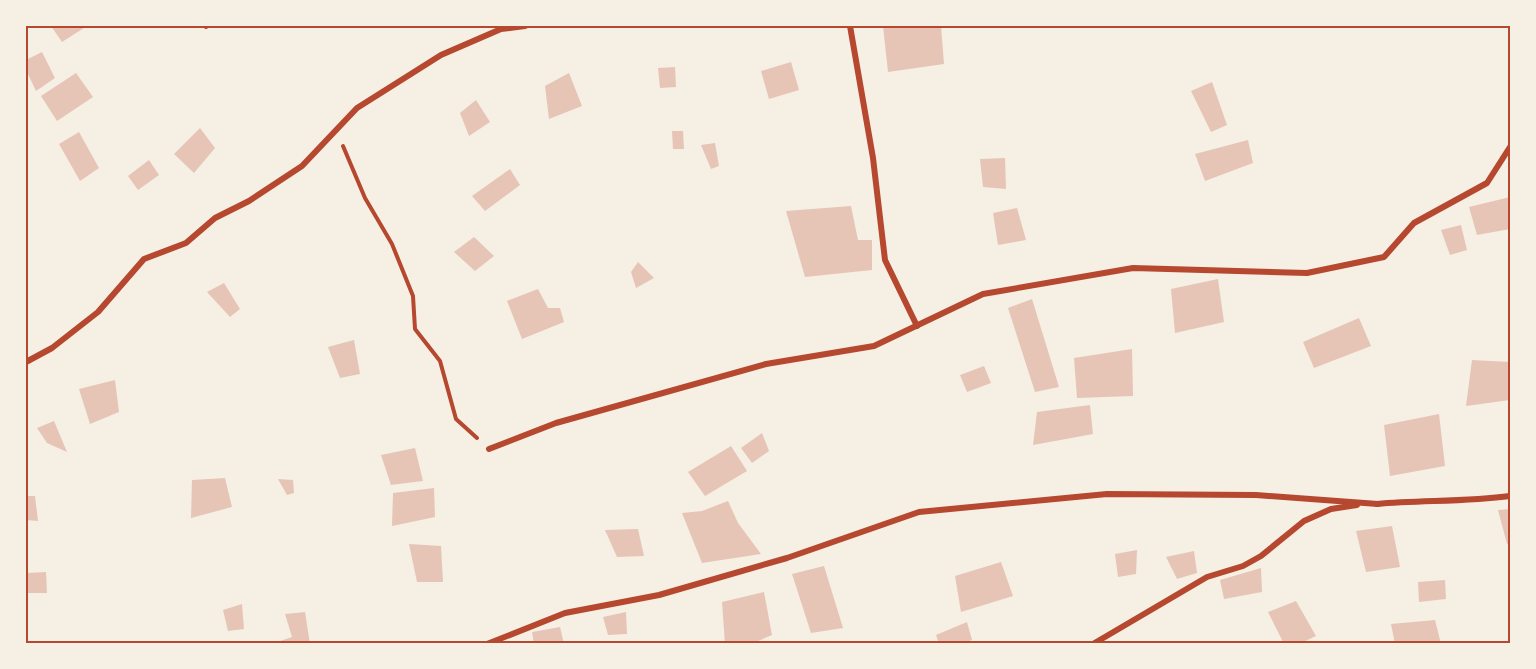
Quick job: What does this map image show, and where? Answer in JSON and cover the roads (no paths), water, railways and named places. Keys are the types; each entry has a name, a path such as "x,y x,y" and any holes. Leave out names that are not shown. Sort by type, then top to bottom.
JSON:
{"street":[{"path":"26,362 52,348 98,312 144,259 186,243 215,218 249,201 302,166 357,108 441,55 501,29 525,26"},
{"path":"850,26 873,158 885,260 917,326"},
{"path":"489,448 556,423 766,364 874,346 983,294 1133,268 1307,273 1384,257 1414,223 1487,183 1510,147"},
{"path":"487,644 565,613 669,592 787,558 919,512 1107,494 1256,495 1378,504"},
{"path":"1093,644 1207,577 1244,566 1261,556 1304,521 1331,509 1412,501 1478,501 1510,496"}]}
